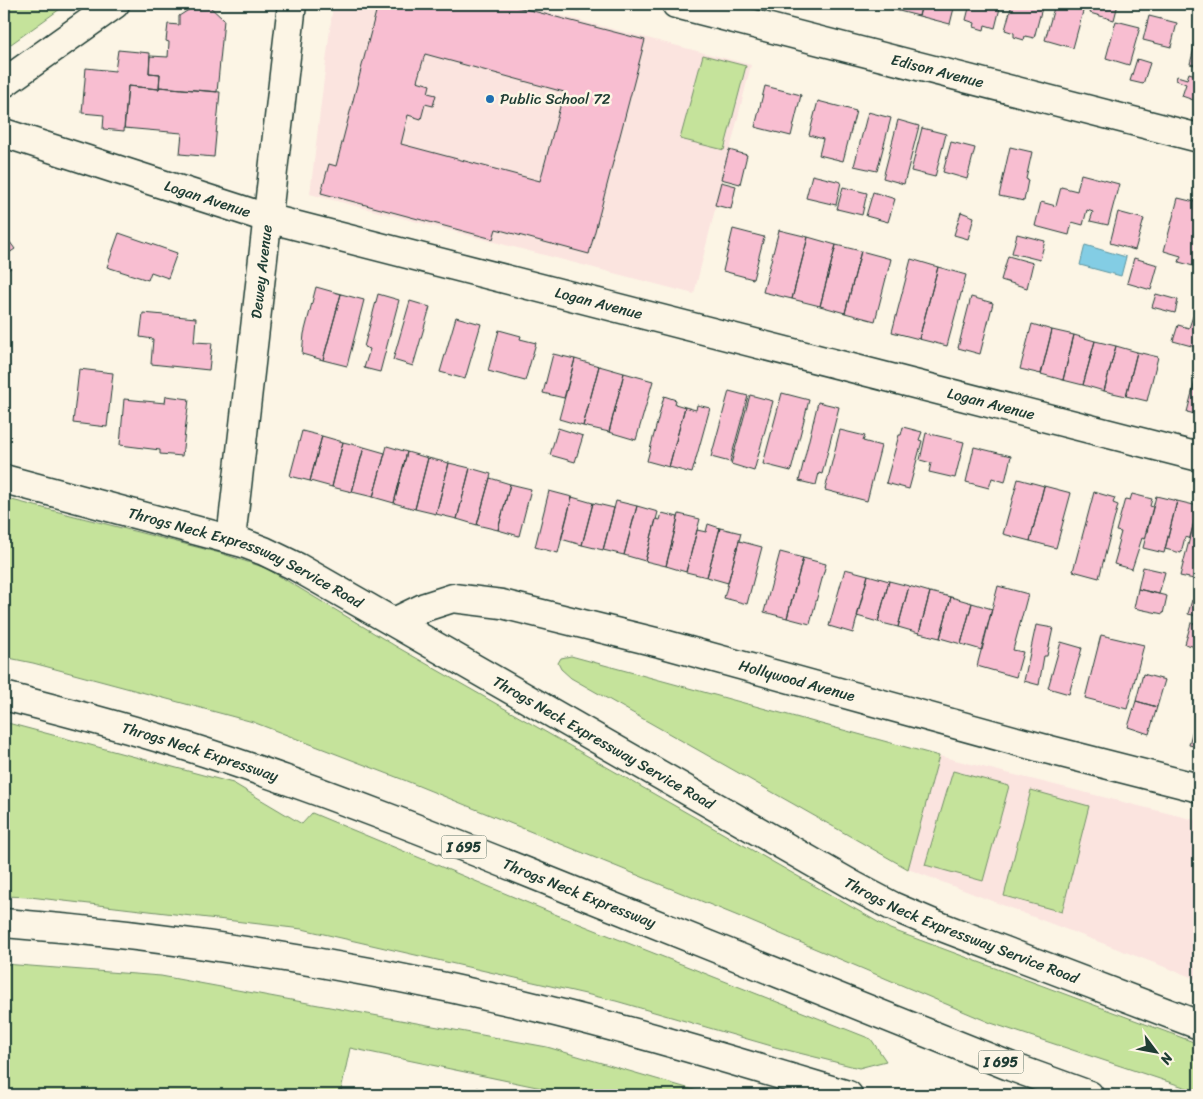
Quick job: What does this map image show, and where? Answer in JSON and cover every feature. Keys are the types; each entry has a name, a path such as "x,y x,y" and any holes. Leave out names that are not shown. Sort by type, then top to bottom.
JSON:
{"main road":[{"path":"4,83 115,4"},
{"name":"Dewey Avenue","path":"231,540 292,4"},
{"name":"Edison Avenue","path":"676,4 1199,138"},
{"name":"Logan Avenue","path":"4,133 268,218 1199,457"},
{"name":"Throgs Neck Expressway Service Road","path":"4,479 259,548 297,567 892,906 981,943 1199,1025"},
{"name":"Hollywood Avenue","path":"394,622 424,607 452,598 502,604 660,643 1042,748 1199,788"},
{"name":"Throgs Neck Expressway","path":"4,696 163,739 299,785 434,835 1055,1084 1089,1095"},
{"path":"4,923 123,935 226,949 311,962 450,988 589,1021 848,1095"}],"shaded area":[{"path":"333,4 516,4 751,65 694,294 310,194"},
{"path":"939,756 1199,821 1199,980 908,869"}],"green space":[{"path":"4,4 67,4 4,49"},
{"path":"703,55 746,66 724,150 680,139"},
{"path":"4,498 220,553 266,568 397,647 890,929 1199,1044 1199,1092 991,1023 738,916 404,780 253,722 33,663 4,657"},
{"path":"571,656 939,756 908,869 571,678 561,669 558,663 561,658"},
{"path":"4,722 233,783 302,824 312,813 557,915 871,1039 886,1061 859,1068 775,1047 616,1001 302,929 30,897 4,896"},
{"path":"953,771 1009,786 983,881 925,865"},
{"path":"1031,790 1089,806 1062,912 1004,896"},
{"path":"4,964 161,976 547,1047 711,1095 575,1095 350,1048 340,1095 4,1095"}],"water":[{"path":"1085,245 1126,257 1121,276 1080,265"}],"building":[{"path":"198,4 208,5 224,20 217,92 159,87 160,74 149,73 150,56 168,57 169,42 166,41 168,24 179,25 179,16"},
{"path":"378,4 506,4 645,40 589,254 496,229 493,239 321,193 329,164 336,166","holes":["425,54 564,92 540,181 401,144 408,115 421,119 425,104 433,106 436,95 428,93 430,85 417,81"]},
{"path":"873,4 888,4 887,8"},
{"path":"888,4 922,4 919,16 887,8"},
{"path":"922,4 955,4 950,24 919,16"},
{"path":"970,4 1001,4 995,28 985,25 984,30 974,27 975,23 966,20"},
{"path":"1012,4 1043,4 1034,38 1025,36 1024,40 1014,37 1014,33 1005,30"},
{"path":"1055,4 1085,4 1073,48 1045,40"},
{"path":"1093,4 1118,4 1114,20 1090,13"},
{"path":"1199,4 1199,14 1195,13"},
{"path":"1149,16 1177,23 1171,47 1143,40"},
{"path":"1116,21 1140,27 1129,65 1106,58"},
{"path":"1197,37 1199,38 1199,66 1190,64"},
{"path":"118,50 150,53 149,73 160,74 159,89 128,86 124,131 103,129 104,115 82,113 86,68 115,71"},
{"path":"1137,59 1150,63 1143,84 1130,81"},
{"path":"1189,73 1199,76 1199,102 1182,96 1186,84 1176,80 1177,76 1187,79"},
{"path":"128,86 220,92 214,157 180,154 182,133 124,128"},
{"path":"765,86 801,95 791,136 755,127"},
{"path":"818,101 856,111 843,161 819,155 823,139 809,135"},
{"path":"868,112 891,118 877,171 854,166"},
{"path":"898,120 919,126 904,184 883,178"},
{"path":"922,128 946,134 935,177 911,171"},
{"path":"951,142 975,148 967,179 943,172"},
{"path":"1010,147 1032,152 1026,179 1028,180 1024,201 999,196"},
{"path":"729,150 747,155 740,184 721,179"},
{"path":"1081,174 1119,184 1108,225 1090,221 1093,212 1087,210 1083,225 1072,222 1069,235 1035,226 1041,202 1056,206 1061,187 1077,191"},
{"path":"812,175 841,182 836,205 806,198"},
{"path":"721,182 736,186 731,209 715,205"},
{"path":"843,187 867,193 862,215 837,209"},
{"path":"873,192 895,199 888,222 866,216"},
{"path":"1178,198 1199,203 1199,260 1194,259 1193,266 1179,262 1181,256 1164,251"},
{"path":"961,212 974,217 968,239 954,235"},
{"path":"1118,212 1144,219 1135,250 1110,243"},
{"path":"733,229 764,237 753,279 723,271"},
{"path":"779,230 808,237 792,299 763,292"},
{"path":"119,233 177,253 168,278 151,272 148,280 107,267"},
{"path":"4,234 15,249 6,255 8,258 5,260 11,268 4,272"},
{"path":"1017,234 1045,241 1040,260 1012,253"},
{"path":"808,237 836,245 820,306 792,299"},
{"path":"836,245 861,251 845,313 820,306"},
{"path":"861,251 891,259 875,321 845,313"},
{"path":"1008,256 1033,263 1027,288 1001,280"},
{"path":"1134,258 1158,265 1151,290 1127,283"},
{"path":"911,259 938,267 919,339 892,332"},
{"path":"938,267 966,275 947,346 919,339"},
{"path":"316,287 341,294 323,360 302,354 304,334"},
{"path":"341,294 364,300 347,366 323,360"},
{"path":"378,294 399,300 380,372 364,368 370,349 364,347"},
{"path":"1156,294 1178,300 1175,313 1152,307"},
{"path":"971,297 993,303 980,354 958,348"},
{"path":"410,301 430,307 413,366 393,360"},
{"path":"143,313 196,318 194,342 212,343 209,370 151,364 153,339 140,337"},
{"path":"1193,316 1199,317 1199,348 1173,341 1178,325 1189,328"},
{"path":"456,317 481,324 465,379 440,372"},
{"path":"1032,324 1052,330 1041,374 1020,369"},
{"path":"499,330 521,336 520,339 536,343 525,381 488,371"},
{"path":"1052,330 1074,335 1063,380 1041,374"},
{"path":"1074,335 1095,341 1083,385 1063,380"},
{"path":"1095,341 1116,346 1104,391 1083,385"},
{"path":"1116,346 1137,352 1126,396 1104,391"},
{"path":"1137,352 1158,357 1147,401 1126,396"},
{"path":"553,354 575,359 564,398 543,393"},
{"path":"575,359 599,366 583,426 559,419"},
{"path":"599,366 624,373 609,432 583,426"},
{"path":"79,369 113,373 107,427 73,423"},
{"path":"1199,369 1199,415 1187,412"},
{"path":"624,373 653,381 636,440 609,432"},
{"path":"729,391 748,396 730,462 711,457"},
{"path":"782,393 809,400 791,471 763,464"},
{"path":"750,395 773,401 754,471 731,464"},
{"path":"166,396 189,399 182,456 160,454 160,450 120,445 124,399 165,403"},
{"path":"664,396 676,400 675,404 685,407 669,467 647,461"},
{"path":"818,402 839,407 822,474 819,473 816,485 799,481"},
{"path":"697,405 710,408 692,473 669,467 685,407 696,410"},
{"path":"903,427 922,432 919,440 922,441 909,489 886,483 899,435 901,435"},
{"path":"558,428 583,436 575,462 550,455"},
{"path":"840,430 865,436 863,441 881,446 867,501 825,490"},
{"path":"302,431 322,436 310,481 290,476"},
{"path":"926,433 964,442 955,478 929,472 931,463 920,460"},
{"path":"322,436 343,442 332,487 310,481"},
{"path":"343,442 364,447 352,492 332,487"},
{"path":"387,446 407,452 394,503 373,497"},
{"path":"364,447 385,453 373,497 352,492"},
{"path":"974,447 1011,456 1005,482 992,478 989,488 966,482"},
{"path":"407,452 428,458 415,509 394,503"},
{"path":"428,458 449,463 436,514 415,509"},
{"path":"449,463 470,468 457,519 436,514"},
{"path":"470,468 491,474 477,525 457,519"},
{"path":"490,478 510,484 498,530 477,525"},
{"path":"1018,479 1044,486 1030,541 1003,534"},
{"path":"510,484 531,489 519,536 498,530"},
{"path":"1044,486 1071,493 1056,548 1030,541"},
{"path":"549,491 572,497 558,553 535,547"},
{"path":"1094,492 1115,498 1113,503 1118,505 1099,578 1073,571"},
{"path":"1132,494 1152,499 1150,506 1153,507 1144,539 1142,538 1132,569 1114,564 1121,532 1116,531 1125,499 1130,500"},
{"path":"1156,496 1177,501 1164,553 1143,548"},
{"path":"572,497 593,503 582,545 561,539"},
{"path":"616,501 637,506 624,555 603,550"},
{"path":"1177,501 1198,506 1190,539 1185,537 1181,553 1165,549"},
{"path":"593,503 614,508 603,550 582,545"},
{"path":"637,506 658,512 645,561 624,555"},
{"path":"1198,506 1199,558 1194,579 1180,576"},
{"path":"662,513 678,517 666,566 645,561 656,519 660,520"},
{"path":"679,514 700,519 686,572 666,566"},
{"path":"708,524 720,528 707,577 686,572 697,530 706,532"},
{"path":"720,528 741,533 728,583 707,577"},
{"path":"739,541 762,547 747,604 724,598"},
{"path":"780,552 803,558 787,618 764,612"},
{"path":"803,558 826,564 810,624 787,618"},
{"path":"1143,567 1165,572 1159,594 1138,589"},
{"path":"845,569 868,575 853,633 829,626"},
{"path":"868,575 889,581 878,622 857,616"},
{"path":"889,581 909,586 898,627 878,622"},
{"path":"909,586 930,592 919,633 898,627"},
{"path":"998,586 1028,594 1013,650 1023,652 1016,677 977,666"},
{"path":"1138,589 1167,596 1163,614 1134,608"},
{"path":"930,592 951,597 940,638 919,633"},
{"path":"951,597 972,603 961,644 940,638"},
{"path":"1192,600 1199,602 1199,625 1195,624 1198,616 1188,614"},
{"path":"972,603 992,609 982,650 961,644"},
{"path":"1191,623 1199,625 1199,648 1185,644"},
{"path":"1036,625 1053,628 1047,656 1044,656 1039,685 1024,681"},
{"path":"1101,635 1144,645 1127,709 1085,698"},
{"path":"1061,642 1082,648 1069,694 1048,688"},
{"path":"1143,674 1165,680 1157,707 1136,701"},
{"path":"1136,701 1157,707 1149,734 1128,727"},
{"path":"1195,721 1199,723 1199,747 1189,745"},
{"path":"477,1088 519,1095 476,1095"}],"place":[{"name":"Public School 72","path":"490,99"}]}
